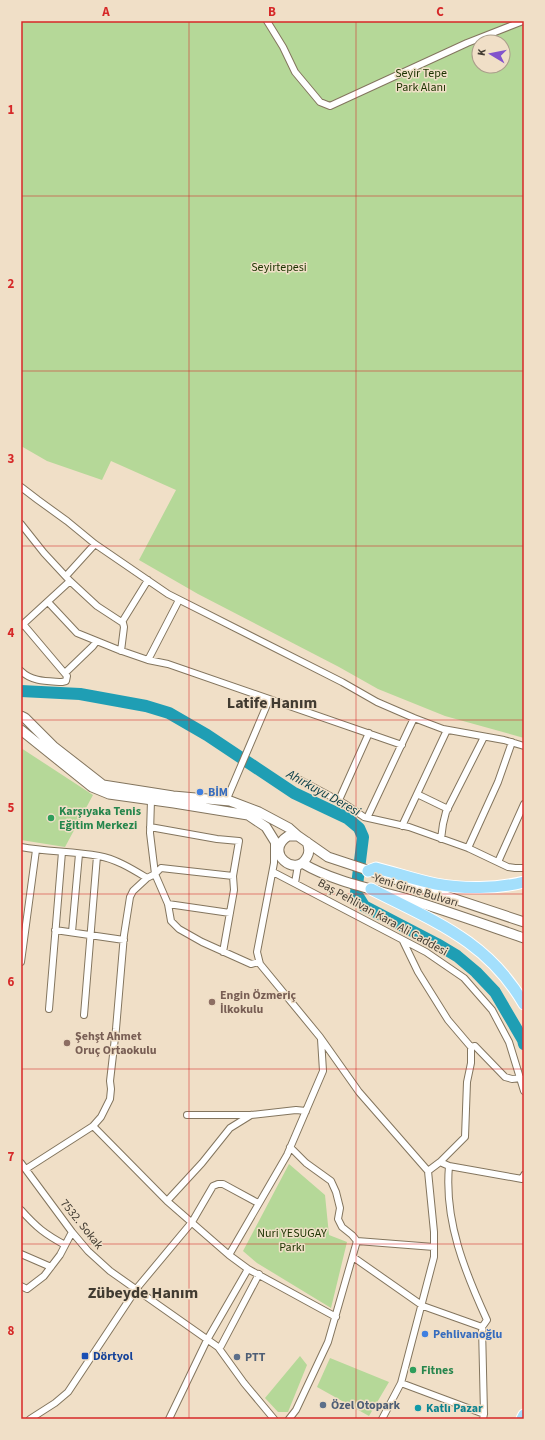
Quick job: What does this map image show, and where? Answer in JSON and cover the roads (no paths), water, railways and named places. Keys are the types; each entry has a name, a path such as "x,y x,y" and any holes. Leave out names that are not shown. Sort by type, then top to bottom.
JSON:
{"highway":[{"path":"368,871 376,868 436,884 459,887 485,887 524,882"},
{"path":"367,888 425,915 470,942 500,972 519,995 524,1004"},
{"path":"522,1419 524,1415"}],"main road":[{"path":"21,716 25,718 53,746 103,785 166,795 226,801 259,812 289,828 307,842 309,851 308,856 300,864 289,865 282,859 266,827 248,815 109,794 92,787 21,730"},
{"path":"277,849 280,843 288,836 298,836"},
{"name":"Yeni Girne Bulvarı","path":"307,842 332,858 524,922"},
{"name":"Yeni Girne Bulvarı","path":"300,864 327,875 410,900 524,938"}],"street":[{"path":"267,21 295,72 320,102 330,106 467,43 523,21"},
{"path":"21,487 95,544 179,600 342,682 377,702 446,730 512,742 524,746"},
{"path":"21,524 44,553 68,579 97,606 122,622 124,625 122,651"},
{"path":"21,671 26,676 34,679 62,682 66,681 67,679 64,673 22,625 48,602 95,544"},
{"path":"122,622 148,580"},
{"path":"148,660 179,600"},
{"path":"48,602 77,633 96,642 148,660 168,664 402,745"},
{"path":"64,673 96,642"},
{"path":"226,801 269,700"},
{"path":"368,816 414,718"},
{"path":"402,826 446,730"},
{"path":"339,800 369,733"},
{"path":"441,839 443,824 448,809 484,737"},
{"path":"468,848 498,782 512,742"},
{"path":"300,780 339,800 364,816 402,826 468,848 508,867 524,868"},
{"path":"417,794 448,809"},
{"path":"151,800 150,827 155,874 168,904 171,921 178,928 223,952 251,964 259,962"},
{"path":"498,862 524,804"},
{"path":"150,827 217,839 240,841 233,876 234,890 223,952"},
{"path":"21,846 36,850 97,856 128,867 147,878"},
{"path":"277,849 257,952 259,962 320,1037 359,1092 428,1171 434,1232 434,1258 423,1306 401,1383 382,1419"},
{"path":"21,962 36,850"},
{"path":"49,1009 62,852"},
{"path":"72,932 79,854"},
{"path":"84,1015 97,856"},
{"path":"294,883 300,864"},
{"path":"26,1169 93,1126 101,1117 110,1099 110,1081 124,940 130,897 133,891 161,868 233,876"},
{"name":"Baş Pehlivan Kara Ali Caddesi","path":"273,872 426,952 464,978 492,1010 510,1042 524,1091"},
{"path":"168,904 230,913"},
{"path":"55,930 124,940"},
{"path":"403,941 418,972 448,1020 471,1047 471,1063 467,1082 466,1137 440,1162 428,1171"},
{"path":"229,1255 290,1147 323,1071 320,1037"},
{"path":"471,1047 475,1046 505,1077 512,1079 521,1078"},
{"path":"187,1115 251,1115 306,1110"},
{"path":"167,1201 202,1163 230,1128 251,1115"},
{"path":"93,1126 167,1201 229,1255 248,1269 336,1317"},
{"path":"290,1147 306,1163 331,1181 336,1192 340,1208 338,1219 342,1227 357,1241 434,1247"},
{"path":"440,1162 449,1166 522,1179 524,1175"},
{"name":"7532. Sokak","path":"21,1163 88,1252 105,1266 218,1347 244,1383 274,1419"},
{"path":"401,1383 484,1416 482,1327 487,1320 470,1284 458,1247 448,1196 449,1166"},
{"path":"30,1419 55,1403 68,1392 137,1288 192,1222 211,1189 218,1184 223,1184 258,1203"},
{"path":"21,1210 35,1226 46,1235 65,1245"},
{"path":"21,1286 27,1289 44,1276 72,1232"},
{"path":"289,1419 296,1410 328,1342 357,1241"},
{"path":"21,1254 51,1266"},
{"path":"353,1257 423,1306 482,1327"},
{"path":"168,1419 207,1340 248,1269"},
{"path":"218,1347 221,1346 259,1274"}],"waterway":[{"name":"Ahırkuyu Deresi","path":"21,691 80,694 146,706 169,713 207,735 294,793 347,818 359,828 363,837 356,893 364,906 437,944 457,956 476,972 495,992 524,1044"}],"place":[{"name":"BİM","path":"200,792"},
{"name":"Karşıyaka Tenis Eğitim Merkezi","path":"51,818"},
{"name":"Engin Özmeriç İlkokulu","path":"212,1002"},
{"name":"Şehşt Ahmet Oruç Ortaokulu","path":"67,1043"},
{"name":"Pehlivanoğlu","path":"425,1334"},
{"name":"Dörtyol","path":"85,1356"},
{"name":"PTT","path":"237,1357"},
{"name":"Fitnes","path":"413,1370"},
{"name":"Özel Otopark","path":"323,1405"},
{"name":"Katlı Pazar","path":"418,1408"}],"district":[{"name":"Latife Hanım","path":"272,702"},
{"name":"Zübeyde Hanım","path":"143,1292"}],"park label":[{"name":"Seyir Tepe Park Alanı","path":"421,80"},
{"name":"Seyirtepesi","path":"279,267"},
{"name":"Nuri YESUGAY Parkı","path":"292,1240"}]}
